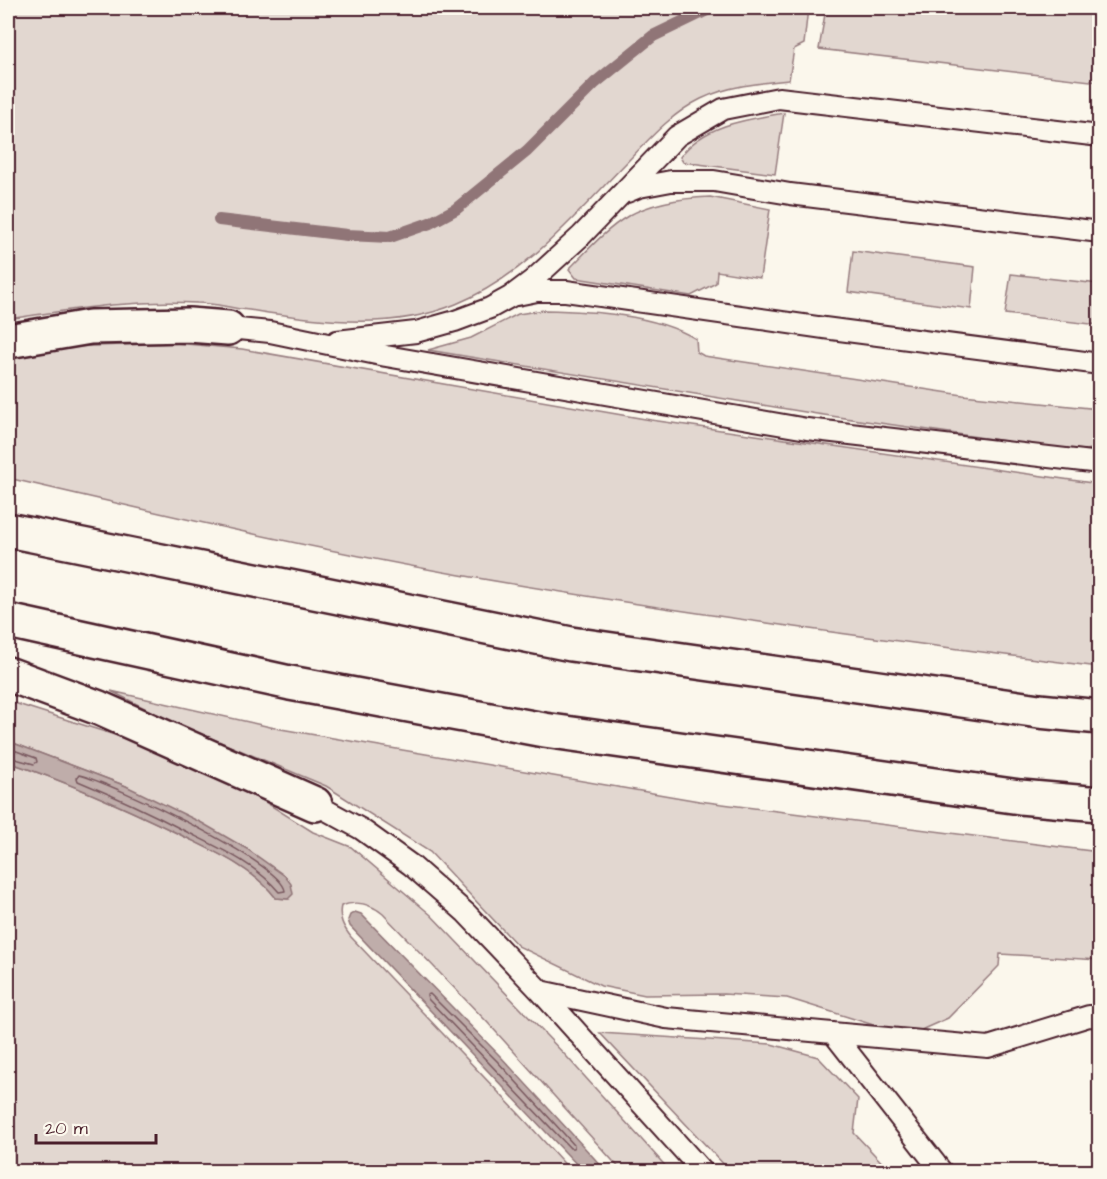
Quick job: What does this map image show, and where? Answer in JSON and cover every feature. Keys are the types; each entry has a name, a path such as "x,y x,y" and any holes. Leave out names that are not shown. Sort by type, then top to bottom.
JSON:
{"highway":[{"path":"8,341 90,327 189,324 228,328"},
{"path":"8,530 571,644 1039,711 1100,717"},
{"path":"8,621 290,683 544,730 1020,797 1100,804"},
{"path":"8,674 99,708 315,804"}],"lane":[{"path":"305,340 340,341 416,332 464,318 510,297 555,260 677,136 723,109 779,98 1100,136"},
{"path":"621,195 639,187 671,181 714,182 790,194 1100,232"},
{"path":"510,297 537,291 566,291 1100,364"},
{"path":"228,328 270,332 386,356 807,429 1100,464"},
{"path":"315,804 361,830 411,865 466,913 540,991 703,1172"},
{"path":"540,991 666,1018 988,1047 1089,1016 1100,1017"},
{"path":"833,1033 942,1172"}],"shaded area":[{"path":"8,8 808,8 804,44 794,49 789,80 722,91 701,99 680,111 653,135 549,242 506,277 482,292 430,313 376,321 350,321 173,302 102,306 8,319"},
{"path":"826,8 1099,8 1099,82 819,49"},
{"path":"784,113 775,174 683,162 680,157 701,137 727,125"},
{"path":"710,197 770,209 760,278 717,271 716,283 691,296 576,278 569,269 604,234 628,216 647,207 668,202"},
{"path":"853,251 975,267 971,309 848,292"},
{"path":"1011,274 1099,284 1099,325 1005,314"},
{"path":"544,310 602,313 661,324 696,339 697,352 704,356 963,395 1099,409 1099,448 1085,450 1048,447 817,414 428,350 471,338 518,314"},
{"path":"175,343 242,349 651,420 1099,484 1099,667 699,613 460,575 290,542 8,478 8,359 68,347"},
{"path":"111,691 275,728 699,801 1099,852 1099,960 1000,954 999,966 948,1018 921,1030 880,1027 787,998 723,994 645,995 601,986 518,946 430,852 326,786 170,721"},
{"path":"8,701 121,737 246,790 313,832 351,847 431,915 567,1057 670,1171 622,1171 488,1023 383,914 368,905 358,903 341,906 342,923 351,937 571,1171 8,1171 8,762 96,796 220,854 245,869 126,786 8,741","holes":["245,869 288,899 276,898 267,887"]},
{"path":"600,1033 771,1044 818,1057 858,1099 854,1133 890,1171 730,1171"}],"water":[{"path":"8,741 126,786 202,823 247,849 285,876 291,884 293,894 288,899 276,898 267,887 245,869 207,848 96,795 8,762"},
{"path":"355,912 361,914 501,1057 606,1171 583,1171 350,926 348,920"}],"waterway":[{"path":"219,220 347,235 390,237 430,223 456,209 527,151 595,83 653,36 711,8"}]}
